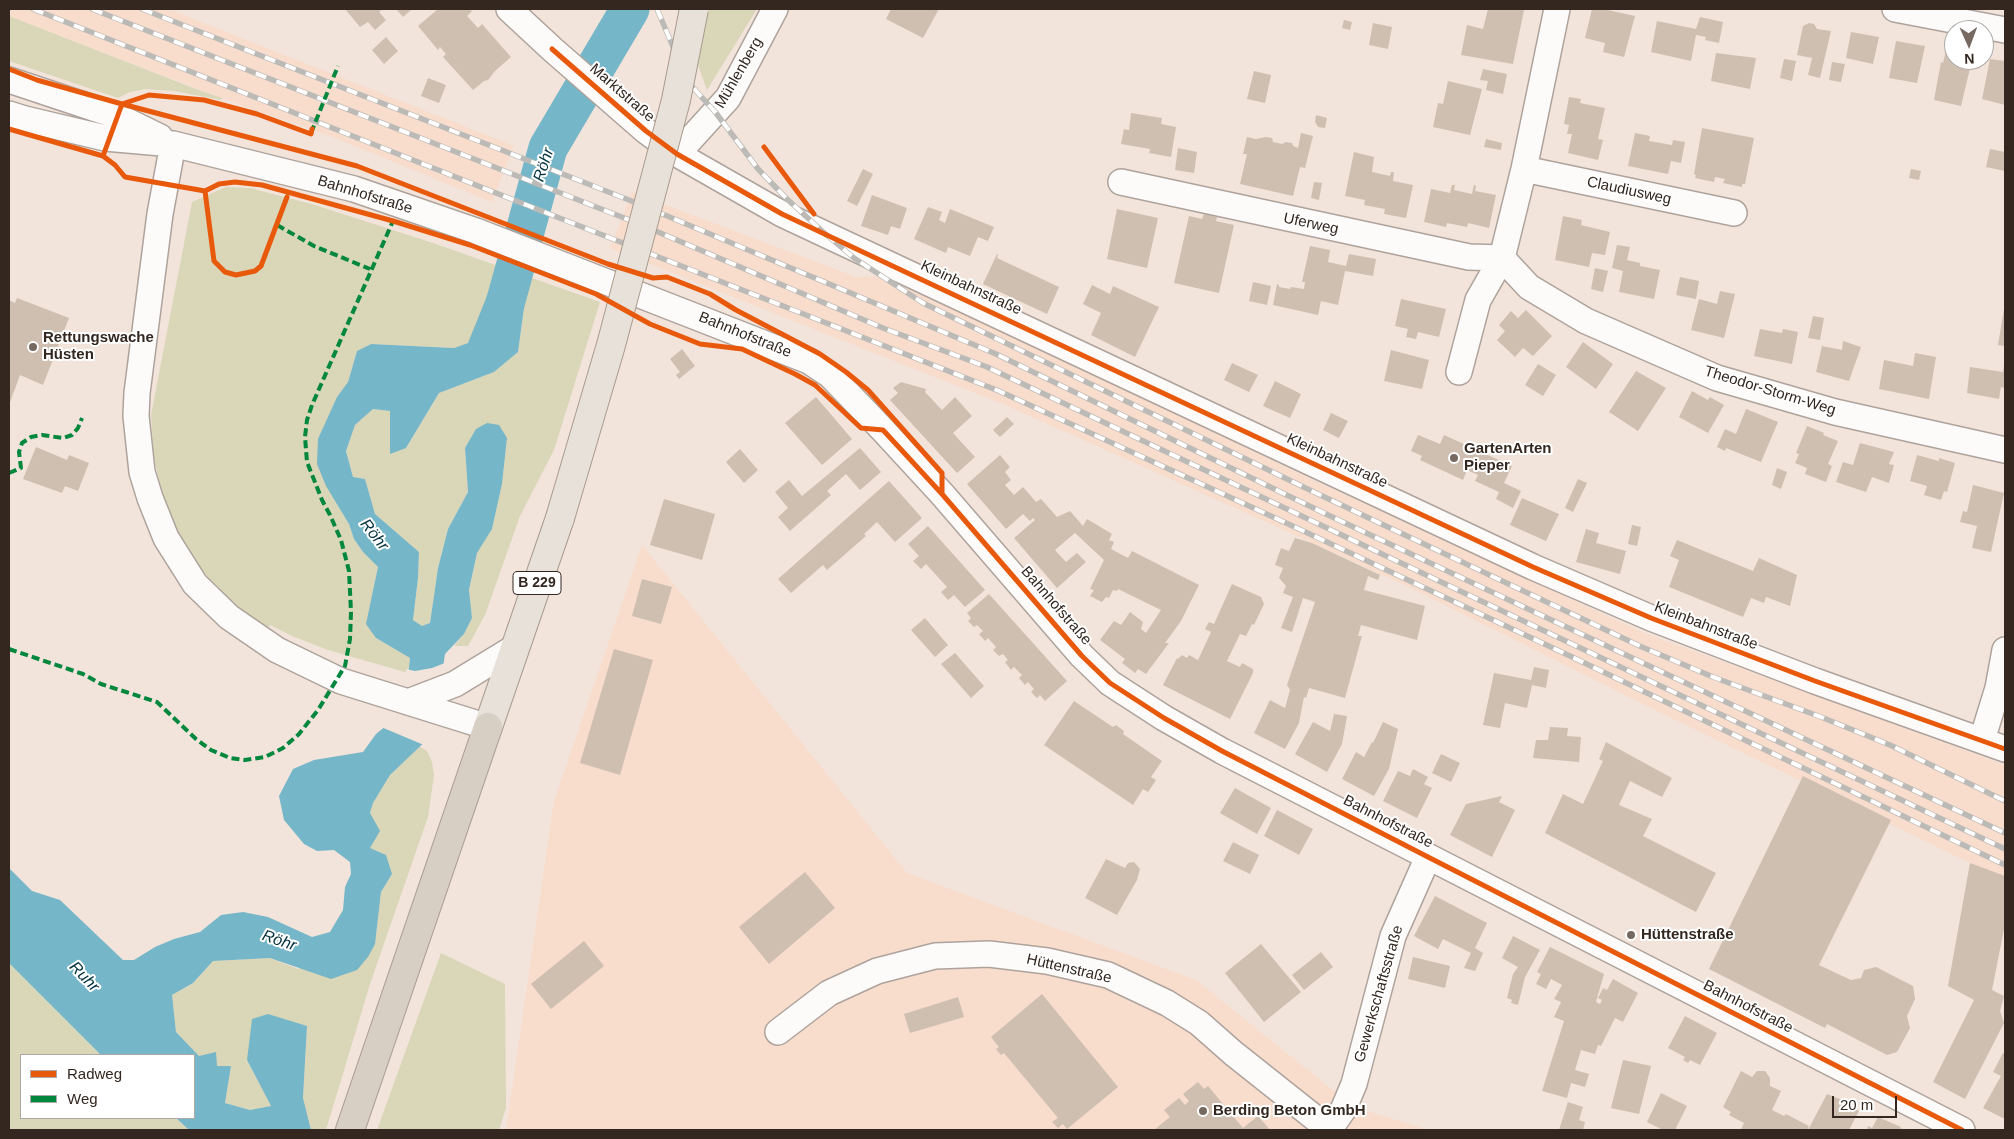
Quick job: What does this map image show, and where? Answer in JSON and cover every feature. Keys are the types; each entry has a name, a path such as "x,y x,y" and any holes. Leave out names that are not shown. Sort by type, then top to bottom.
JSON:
{"highway":[{"path":"350,1130 488,727"}],"main road":[{"name":"B 229","path":"488,727 560,518 590,421 676,100 694,9"}],"street":[{"name":"Marktstraße","path":"509,9 646,131 677,154"},
{"name":"Mühlenberg","path":"677,154 728,98 775,9"},
{"path":"1459,372 1478,300 1502,258 1524,169 1557,9"},
{"path":"1895,9 2005,30"},
{"name":"Bahnhofstraße","path":"9,80 117,116 173,144"},
{"name":"Bahnhofstraße","path":"9,114 105,138 173,144 354,189 476,231 809,361 830,375 942,494 1082,656 1110,683 1164,718 1222,751 1962,1130"},
{"path":"173,144 160,214 137,393 136,416 142,472 166,538 195,584 229,617 277,650 341,681 488,727"},
{"name":"Kleinbahnstraße","path":"677,154 782,214 1532,567 1652,618 1806,678 2005,749"},
{"name":"Claudiusweg","path":"1524,169 1734,213"},
{"name":"Uferweg","path":"1121,182 1469,257 1502,258"},
{"name":"Theodor-Storm-Weg","path":"1502,258 1529,287 1586,321 1717,378 1835,412 2005,450"},
{"path":"408,702 455,684 514,648"},
{"path":"1982,740 1998,688 2005,650"},
{"name":"Gewerkschaftsstraße","path":"1330,1130 1343,1110 1354,1084 1393,936 1428,858"},
{"name":"Hüttenstraße","path":"778,1032 829,993 877,971 935,956 989,954 1047,961 1108,975 1167,1003 1199,1023 1233,1053 1330,1130"}],"shaded area":[{"path":"9,9 169,9 514,146 492,202 322,133 232,102 9,16"},
{"path":"678,9 757,9 707,90"},
{"path":"9,16 222,98 221,100 174,91 145,89 130,92 118,98 9,61"},
{"path":"226,187 250,188 315,205 436,244 600,302 554,450 520,516 485,615 468,646 454,646 464,634 472,618 469,591 477,553 492,529 502,484 507,438 465,448 468,492 448,529 438,568 430,623 422,626 413,620 419,552 375,514 365,479 353,477 346,451 355,425 373,409 390,411 406,448 439,393 494,372 518,352 527,286 497,271 469,343 454,348 371,344 357,351 348,382 337,397 338,505 349,524 354,539 363,552 378,567 374,587 376,638 410,658 408,673 328,650 270,625 267,629 252,621 223,596 199,566 180,537 163,497 154,458 151,415 192,202"},
{"path":"632,192 856,277 889,276 1313,480 1642,632 2005,765 2005,880 1620,693 1407,586 1284,530 1005,405 610,248"},
{"path":"642,545 907,873 1196,980 1354,1107 1429,1130 506,1130 554,801"},
{"path":"419,746 427,751 432,762 434,775 428,817 370,984 326,1130 311,1130 303,1098 307,1026 247,1060 271,1106 250,1110 225,1103 231,1066 217,1066 199,1056 176,1032 172,995 193,983 213,961 270,958 298,969 376,935 381,892 392,874 369,848 370,814 373,803 390,775"},
{"path":"441,953 505,984 506,1108 499,1130 377,1130"},
{"path":"9,963 100,1054 20,1054 20,1119 177,1119 189,1130 9,1130"}],"water":[{"name":"Ruhr","path":"497,271 527,286 518,352 494,372 439,393 406,448 390,454 390,411 373,409 355,425 346,451 353,477 365,479 375,514 419,552 413,620 422,626 430,623 438,568 448,529 468,492 465,448 476,429 487,423 499,425 507,438 502,484 492,529 477,553 469,590 472,618 464,634 445,654 433,734 390,775 373,803 370,813 380,831 370,848 386,855 392,874 381,892 375,944 368,957 357,970 331,979 270,958 213,961 193,983 172,995 176,1032 199,1056 216,1052 217,1066 231,1066 225,1103 250,1110 271,1106 247,1060 252,1019 268,1014 307,1026 303,1098 311,1130 189,1130 177,1119 195,1119 195,1054 100,1054 9,963 9,868 32,891 60,900 123,960 134,960 155,947 174,939 200,932 221,915 243,912 268,917 312,937 330,932 343,910 345,887 351,874 350,862 334,850 317,851 304,844 284,820 279,796 293,769 314,760 363,752 376,734 393,720 407,685 410,658 376,638 366,624 378,567 363,552 354,539 349,524 326,486 317,464 318,439 337,397 348,382 357,351 371,344 454,348 468,343"}],"pier":[{"path":"445,663 449,700 435,735 424,745 381,727 391,719 405,685 406,669 415,671"}],"building":[{"path":"345,9 383,9 379,12 386,20 375,30 368,22 360,27"},
{"path":"396,9 412,9 403,17"},
{"path":"438,9 469,9 472,11 467,16 478,28 482,24 511,57 488,80 473,90 443,57 446,54 440,47 438,50 418,26"},
{"path":"891,9 939,9 923,38 886,19"},
{"path":"1488,9 1524,10 1513,64 1461,55 1467,25 1483,29"},
{"path":"1592,9 1603,9 1635,16 1624,57 1603,52 1605,43 1585,38"},
{"path":"1700,17 1723,22 1719,43 1705,40 1706,37 1696,35 1691,61 1651,52 1657,21 1696,29"},
{"path":"1344,20 1352,22 1350,30 1342,28"},
{"path":"1373,23 1392,27 1388,49 1369,45"},
{"path":"1809,23 1814,24 1817,29 1831,31 1820,78 1808,75 1812,58 1797,55 1803,26"},
{"path":"1851,32 1879,37 1873,64 1846,58"},
{"path":"386,37 398,51 384,64 372,50"},
{"path":"1896,41 1925,46 1917,83 1889,78"},
{"path":"1716,53 1756,58 1750,89 1711,81"},
{"path":"1784,59 1796,61 1792,81 1780,78"},
{"path":"1944,59 1944,70 1970,70 1961,106 1934,100 1941,62 1943,63"},
{"path":"1994,60 2005,61 2005,105 1982,99 1988,70 1994,70"},
{"path":"1832,62 1845,64 1841,82 1829,80"},
{"path":"1483,69 1507,74 1503,94 1486,90 1488,81 1480,80"},
{"path":"1254,71 1271,75 1265,103 1247,99"},
{"path":"428,78 446,85 439,103 421,96"},
{"path":"1448,81 1482,89 1470,135 1433,127 1438,103 1443,104"},
{"path":"1569,97 1581,99 1580,103 1605,108 1598,139 1603,140 1598,160 1568,153 1572,134 1567,134 1569,125 1564,124"},
{"path":"1131,113 1162,118 1161,124 1176,127 1171,157 1149,153 1150,149 1121,144 1124,129 1129,130"},
{"path":"1316,115 1327,118 1325,128 1318,127 1315,122"},
{"path":"1702,128 1754,138 1745,184 1742,184 1742,187 1723,183 1725,179 1715,177 1714,182 1695,178 1696,175 1694,174"},
{"path":"1301,133 1313,136 1305,168 1300,167 1293,196 1240,184 1247,154 1243,154 1247,137 1256,139 1272,138 1273,142 1282,144 1286,142 1292,143 1293,146 1298,148"},
{"path":"1635,133 1650,136 1649,141 1672,145 1673,140 1685,142 1681,163 1671,161 1668,174 1628,166"},
{"path":"1486,139 1502,143 1501,150 1484,147"},
{"path":"1178,148 1197,152 1194,173 1175,170"},
{"path":"1990,149 2005,152 2005,171 1986,167"},
{"path":"1354,152 1374,157 1372,172 1390,176 1391,172 1394,172 1393,181 1413,185 1406,218 1384,214 1385,209 1364,205 1365,200 1345,196"},
{"path":"863,169 873,174 857,206 847,201"},
{"path":"1911,169 1921,171 1919,180 1909,178"},
{"path":"1314,182 1322,183 1319,200 1311,198"},
{"path":"1452,185 1455,185 1454,190 1472,194 1474,185 1476,186 1475,191 1496,195 1489,228 1468,223 1467,227 1447,223 1446,227 1424,222 1431,189 1450,193"},
{"path":"872,195 907,208 900,229 891,226 888,235 861,226"},
{"path":"928,207 942,212 939,220 945,223 950,209 994,227 988,241 978,237 970,256 948,247 946,253 914,239"},
{"path":"1117,209 1158,218 1147,268 1107,259"},
{"path":"1204,214 1217,217 1216,221 1234,225 1219,293 1174,283 1189,216 1202,219"},
{"path":"1563,216 1582,220 1581,225 1610,232 1605,255 1592,253 1589,267 1555,260"},
{"path":"1617,245 1630,247 1627,260 1640,263 1640,266 1660,270 1654,299 1619,292 1623,271 1612,268"},
{"path":"1310,246 1330,250 1328,262 1346,266 1349,254 1376,259 1373,276 1345,271 1338,305 1321,301 1318,315 1273,305 1277,284 1279,287 1304,289 1305,282 1302,282"},
{"path":"997,254 997,258 1059,287 1047,314 983,284"},
{"path":"1595,268 1608,271 1603,292 1591,289"},
{"path":"1680,277 1699,281 1696,299 1676,295"},
{"path":"1253,282 1271,286 1267,305 1249,301"},
{"path":"1092,285 1110,294 1113,286 1159,307 1135,357 1091,335 1101,313 1083,304"},
{"path":"1720,291 1735,294 1724,338 1691,330 1699,299 1717,304"},
{"name":"Rettungswache Hüsten","path":"17,298 69,318 43,385 20,375 9,405 9,300 15,303"},
{"path":"1401,299 1446,309 1439,337 1418,332 1416,339 1406,337 1408,329 1395,326"},
{"path":"2005,309 2005,346 1998,345"},
{"path":"1526,310 1552,336 1533,356 1523,348 1515,357 1497,340 1505,331 1499,325 1511,311 1518,318"},
{"path":"1813,316 1824,318 1820,340 1808,338"},
{"path":"1760,329 1782,333 1783,329 1798,332 1792,364 1754,356"},
{"path":"1843,341 1861,347 1849,381 1816,372 1822,346 1842,350"},
{"path":"1583,342 1613,364 1596,389 1566,367"},
{"path":"682,349 695,366 679,379 676,375 680,372 670,359"},
{"path":"1391,350 1429,360 1422,389 1384,381"},
{"path":"1915,353 1936,357 1929,399 1879,389 1884,360 1913,366"},
{"path":"1232,363 1258,375 1249,392 1224,380"},
{"path":"1538,364 1556,375 1543,396 1525,385"},
{"path":"2004,365 2005,388 2001,387 1999,399 1967,393 1970,367 2003,372"},
{"path":"1636,371 1666,388 1638,431 1609,412"},
{"path":"1275,381 1301,394 1290,418 1263,406"},
{"path":"901,382 926,389 925,392 942,410 955,397 972,416 953,433 975,457 957,473 890,400 898,393 893,388"},
{"path":"1692,391 1708,400 1710,397 1724,405 1708,433 1679,417"},
{"path":"816,397 852,439 822,465 785,423"},
{"path":"1746,409 1778,422 1761,462 1726,448 1725,451 1717,447 1725,429 1736,434"},
{"path":"1331,413 1348,421 1339,438 1323,430"},
{"path":"1007,417 1014,424 1000,437 993,430"},
{"path":"1807,426 1838,441 1828,464 1832,466 1826,482 1805,474 1807,468 1795,463 1799,454 1796,453"},
{"name":"GartenArten Pieper","path":"1418,435 1440,444 1444,435 1512,466 1504,483 1521,491 1513,508 1496,499 1499,492 1475,481 1478,475 1467,470 1463,480 1420,460 1422,456 1411,451"},
{"path":"1860,443 1894,452 1889,464 1894,465 1889,483 1872,477 1866,492 1836,482 1843,462 1853,465"},
{"path":"36,447 67,460 69,455 89,463 78,491 65,486 62,493 23,479"},
{"path":"860,448 881,472 860,490 846,474 827,491 831,495 790,531 778,517 788,508 775,492 789,480 802,496"},
{"path":"740,449 758,470 744,483 726,462"},
{"path":"1000,455 1010,467 1005,472 1011,480 1005,485 1014,495 1023,487 1036,502 1041,499 1057,517 1070,511 1083,526 1087,519 1112,534 1109,540 1114,542 1111,549 1128,558 1132,551 1199,585 1181,621 1165,643 1169,643 1146,674 1138,669 1135,673 1122,663 1125,659 1100,640 1114,621 1121,625 1130,612 1143,622 1141,629 1146,633 1161,610 1118,589 1117,591 1113,590 1109,598 1106,597 1102,602 1090,596 1094,590 1090,589 1104,560 1075,533 1055,550 1066,562 1077,553 1086,562 1057,588 1014,538 1035,520 1033,518 1030,521 1023,514 1006,529 967,484"},
{"path":"1917,455 1939,461 1939,458 1955,463 1947,492 1944,491 1941,500 1924,495 1927,486 1910,481"},
{"path":"1777,468 1787,472 1781,489 1772,485"},
{"path":"1578,479 1587,483 1573,512 1565,508"},
{"path":"889,481 922,518 895,542 877,522 864,534 866,536 827,570 823,565 791,593 778,579"},
{"path":"1973,485 2004,493 1991,552 1972,548 1977,526 1960,522 1963,511 1967,512"},
{"path":"1522,498 1559,514 1546,541 1510,525"},
{"path":"664,499 715,514 702,560 650,545"},
{"path":"1632,525 1641,527 1637,546 1628,544"},
{"path":"928,526 985,590 965,607 954,595 948,600 941,592 947,587 926,564 921,569 913,561 919,556 908,544"},
{"path":"1586,529 1599,533 1596,543 1626,551 1620,574 1576,562"},
{"path":"1295,538 1312,543 1380,575 1378,580 1368,576 1364,590 1425,606 1417,640 1361,625 1358,636 1362,636 1345,698 1309,688 1306,698 1304,697 1299,723 1285,749 1254,733 1270,700 1285,708 1290,690 1287,685 1315,602 1303,598 1292,632 1281,628 1293,597 1283,593 1286,586 1279,578 1283,568 1275,565 1281,548 1289,551"},
{"path":"1677,540 1753,571 1759,558 1797,575 1790,606 1766,597 1764,603 1751,598 1743,617 1669,587 1679,560 1670,556"},
{"path":"642,579 672,587 661,624 632,616"},
{"path":"1232,584 1261,597 1264,604 1254,625 1252,624 1246,636 1240,634 1227,661 1240,667 1242,663 1253,669 1253,673 1230,719 1163,685 1177,658 1182,655 1187,658 1189,655 1198,660 1211,632 1205,629 1209,622 1214,624"},
{"path":"989,594 1067,681 1045,701 1040,695 1037,698 1031,692 1034,689 1028,682 1025,685 1019,678 1022,675 1014,667 1011,670 1005,662 1008,660 1003,654 999,656 993,650 996,647 988,638 985,641 979,634 983,631 977,625 974,627 968,621 971,618 967,613"},
{"path":"925,618 948,645 935,657 911,630"},
{"path":"614,649 653,660 620,775 580,763"},
{"path":"955,653 984,686 971,698 941,664"},
{"path":"1534,667 1549,670 1546,688 1532,685 1527,708 1505,703 1500,728 1483,725 1494,673 1531,680"},
{"path":"1074,701 1113,727 1116,725 1124,731 1123,734 1162,761 1151,777 1156,780 1148,792 1143,789 1133,805 1044,745"},
{"path":"1334,714 1347,716 1342,744 1327,772 1295,754 1313,722 1330,731"},
{"path":"1383,722 1398,729 1389,769 1374,796 1342,779 1356,752 1364,757"},
{"path":"1550,727 1568,728 1567,736 1581,737 1579,762 1533,758 1536,740 1548,740"},
{"path":"1606,742 1672,778 1662,797 1630,781 1619,805 1652,819 1643,836 1716,873 1696,912 1545,833 1563,794 1583,804 1603,761 1599,759"},
{"path":"1441,754 1460,763 1451,782 1432,773"},
{"path":"1413,769 1428,777 1424,784 1432,788 1417,818 1383,801 1398,771 1410,776"},
{"path":"1803,776 1891,820 1819,965 1851,980 1861,978 1864,970 1876,967 1913,986 1915,999 1907,1016 1910,1028 1897,1052 1887,1055 1827,1024 1825,1028 1709,969"},
{"path":"1235,788 1271,808 1257,834 1220,813"},
{"path":"1502,796 1499,802 1515,810 1492,857 1450,835 1466,804"},
{"path":"1277,810 1313,829 1299,855 1264,836"},
{"path":"1233,842 1259,855 1250,874 1223,861"},
{"path":"1106,859 1125,868 1128,863 1134,862 1140,869 1137,880 1117,915 1085,898"},
{"path":"1970,863 2005,876 2005,924 1992,990 2004,996 2000,1011 2004,1023 1965,1099 1933,1082 1974,1000 1948,986"},
{"path":"805,872 835,908 769,964 739,927"},
{"path":"1435,896 1487,923 1475,948 1483,953 1475,971 1464,968 1471,953 1443,939 1438,949 1414,936"},
{"path":"1513,936 1540,950 1525,977 1518,1005 1511,1003 1512,1000 1507,998 1513,974 1518,967 1502,958"},
{"path":"584,941 604,966 551,1009 531,984"},
{"path":"1261,944 1301,992 1264,1022 1225,973"},
{"path":"1550,947 1604,974 1596,1002 1600,1004 1602,1000 1598,998 1603,988 1607,990 1613,979 1638,993 1623,1022 1615,1018 1601,1046 1598,1045 1595,1054 1581,1050 1575,1070 1589,1074 1585,1087 1571,1083 1567,1098 1542,1091 1564,1021 1554,1017 1561,1002 1554,999 1562,985 1551,979 1546,989 1536,984 1541,974 1537,972"},
{"path":"1321,952 1333,967 1304,990 1292,975"},
{"path":"1413,957 1450,966 1445,988 1408,979"},
{"path":"1042,994 1118,1087 1067,1129 1063,1124 1058,1128 1052,1122 1058,1118 1004,1053 1001,1055 996,1049 999,1047 991,1037"},
{"path":"958,997 964,1017 910,1033 904,1014"},
{"path":"1685,1016 1717,1033 1700,1065 1690,1060 1688,1063 1683,1060 1685,1057 1668,1048"},
{"path":"2003,1053 2005,1054 2005,1119 1983,1108 2001,1076 1993,1072"},
{"path":"1623,1060 1651,1066 1639,1114 1611,1108"},
{"path":"1741,1071 1752,1077 1757,1071 1765,1071 1770,1078 1770,1086 1781,1091 1772,1110 1784,1116 1786,1114 1809,1126 1807,1130 1741,1130 1744,1123 1729,1115 1731,1112 1723,1107"},
{"name":"Berding Beton GmbH","path":"1198,1082 1204,1089 1208,1086 1243,1128 1258,1116 1270,1130 1154,1130 1170,1117 1164,1110 1179,1098 1185,1105 1189,1101 1183,1094"},
{"path":"1661,1093 1687,1106 1675,1130 1663,1130 1647,1122"},
{"path":"1827,1094 1847,1102 1847,1104 1859,1111 1849,1130 1808,1130"},
{"path":"1568,1102 1583,1107 1579,1120 1585,1122 1583,1130 1559,1130"},
{"path":"1878,1117 1904,1130 1867,1130 1868,1126 1872,1128"}],"waterway":[{"name":"Röhr","path":"498,329 548,148 630,9"}],"railway":[{"path":"33,9 999,391 1570,656 2005,865"},
{"path":"92,9 637,223 883,328 987,367 2005,849"},
{"path":"142,9 629,200 996,354 1328,515 2005,833"},
{"path":"657,9 688,82 716,113 758,169 787,199 854,258 923,303 1316,493 1642,647 1713,677 1890,745 2005,801"}],"marked path":[{"path":"311,133 338,66"},
{"path":"9,649 83,674 101,684 157,702 196,739 211,750 230,758 245,760 265,757 283,748 299,734 318,710 345,666 350,639 351,612 349,571 341,540 307,462 305,437 307,420 393,221"},
{"path":"277,225 314,246 370,269"},
{"path":"9,473 21,468 19,452 22,443 31,437 42,435 63,438 72,435 78,428 82,418"}],"cycle path":[{"path":"552,49 646,131 677,154 782,214 1533,567 1651,618 1815,681 2005,749"},
{"path":"9,69 37,80 122,104 357,166 608,264 653,278 667,277 710,294 736,310 820,354 868,390 942,473 942,494"},
{"path":"103,156 122,104 149,95 204,100 257,114 311,134 312,129"},
{"path":"9,129 103,156 115,165 125,177 205,191 219,184 235,182 262,185 393,221 470,245 596,294 650,324 700,344 742,349 795,374 815,385 861,428 883,430 942,494 1082,656 1110,683 1164,718 1222,751 1962,1130"},
{"path":"764,147 814,214"},
{"path":"205,191 214,261 225,272 236,275 255,271 261,266 287,197"}],"place":[{"name":"Rettungswache Hüsten","path":"33,347"},
{"name":"GartenArten Pieper","path":"1454,458"},
{"name":"Hüttenstraße","path":"1631,935"},
{"name":"Berding Beton GmbH","path":"1203,1111"}]}
